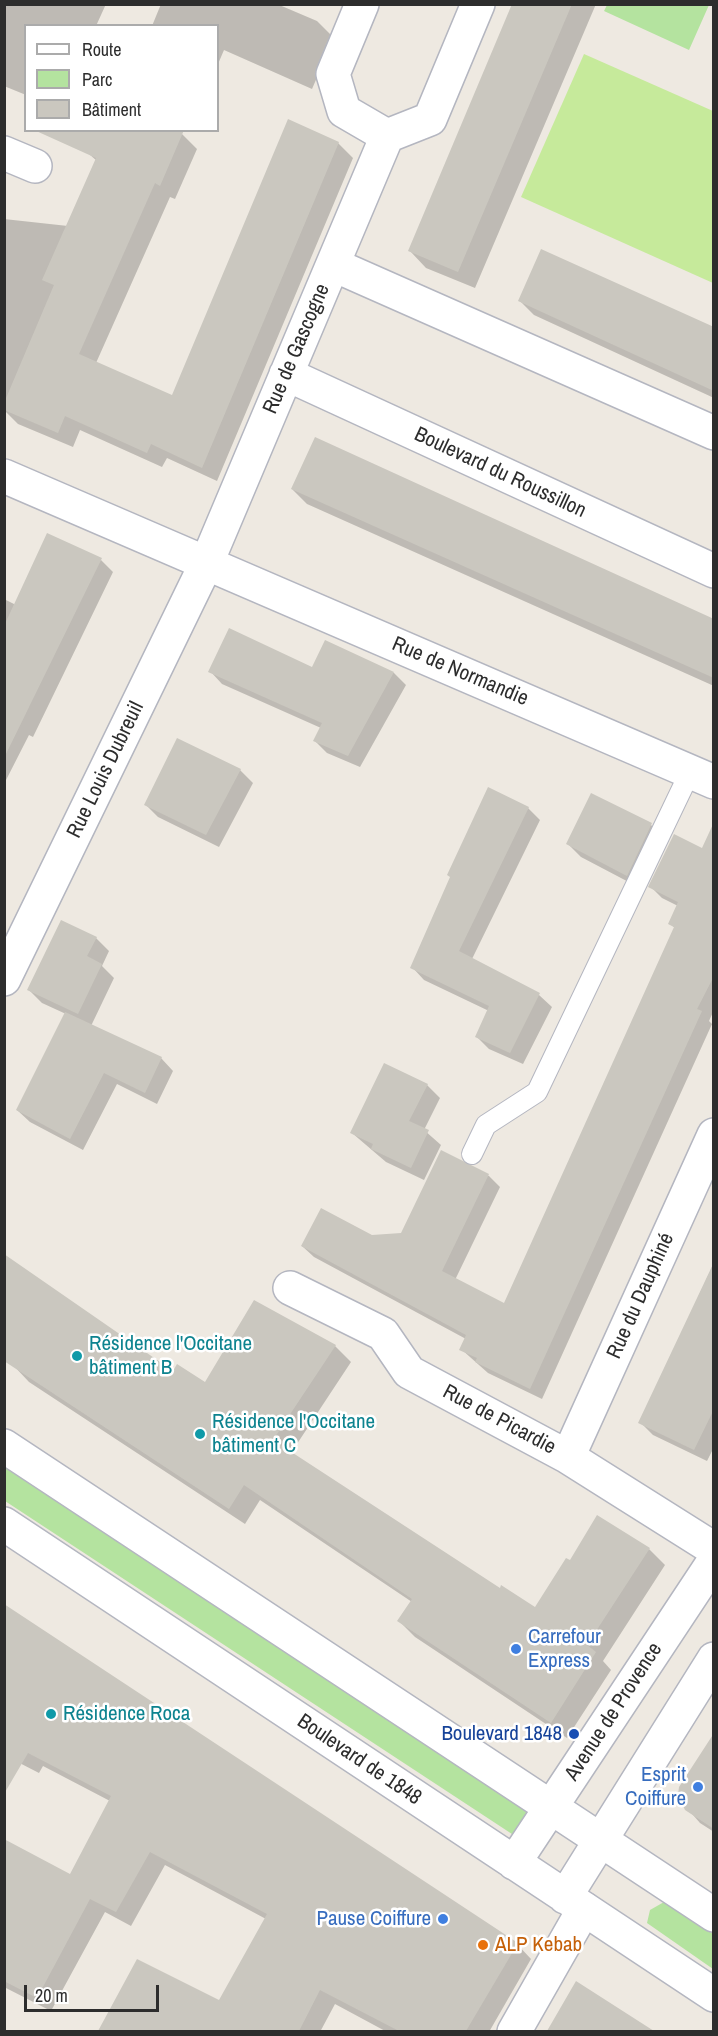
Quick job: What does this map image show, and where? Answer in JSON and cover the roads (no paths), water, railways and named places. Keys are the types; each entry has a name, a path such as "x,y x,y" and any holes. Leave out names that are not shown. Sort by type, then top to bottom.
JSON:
{"street":[{"path":"362,4 333,74 344,111 387,136 430,119 478,4"},
{"name":"Rue de Gascogne","path":"207,562 387,136"},
{"path":"4,153 34,166"},
{"path":"334,265 714,433"},
{"name":"Boulevard du Roussillon","path":"286,374 714,571"},
{"name":"Rue de Normandie","path":"4,476 702,777"},
{"name":"Rue Louis Dubreuil","path":"4,979 207,562"},
{"name":"Rue du Dauphiné","path":"568,1457 714,1134"},
{"name":"Rue de Picardie","path":"290,1288 383,1334 409,1372 568,1457 714,1549"},
{"path":"4,1446 714,1915"},
{"name":"Boulevard de 1848","path":"4,1524 714,1995"},
{"name":"Avenue de Provence","path":"514,1863 714,1562"},
{"path":"514,2031 574,1903 600,1840 714,1659"}],"lane":[{"path":"472,1154 486,1125 537,1092 702,777"}],"place":[{"name":"Résidence l'Occitane bâtiment B","path":"77,1356"},
{"name":"Résidence l'Occitane bâtiment C","path":"200,1434"},
{"name":"Carrefour Express","path":"516,1649"},
{"name":"Résidence Roca","path":"51,1714"},
{"name":"Boulevard 1848","path":"574,1734"},
{"name":"Esprit Coiffure","path":"698,1787"},
{"name":"Pause Coiffure","path":"443,1919"},
{"name":"ALP Kebab","path":"483,1945"}]}
